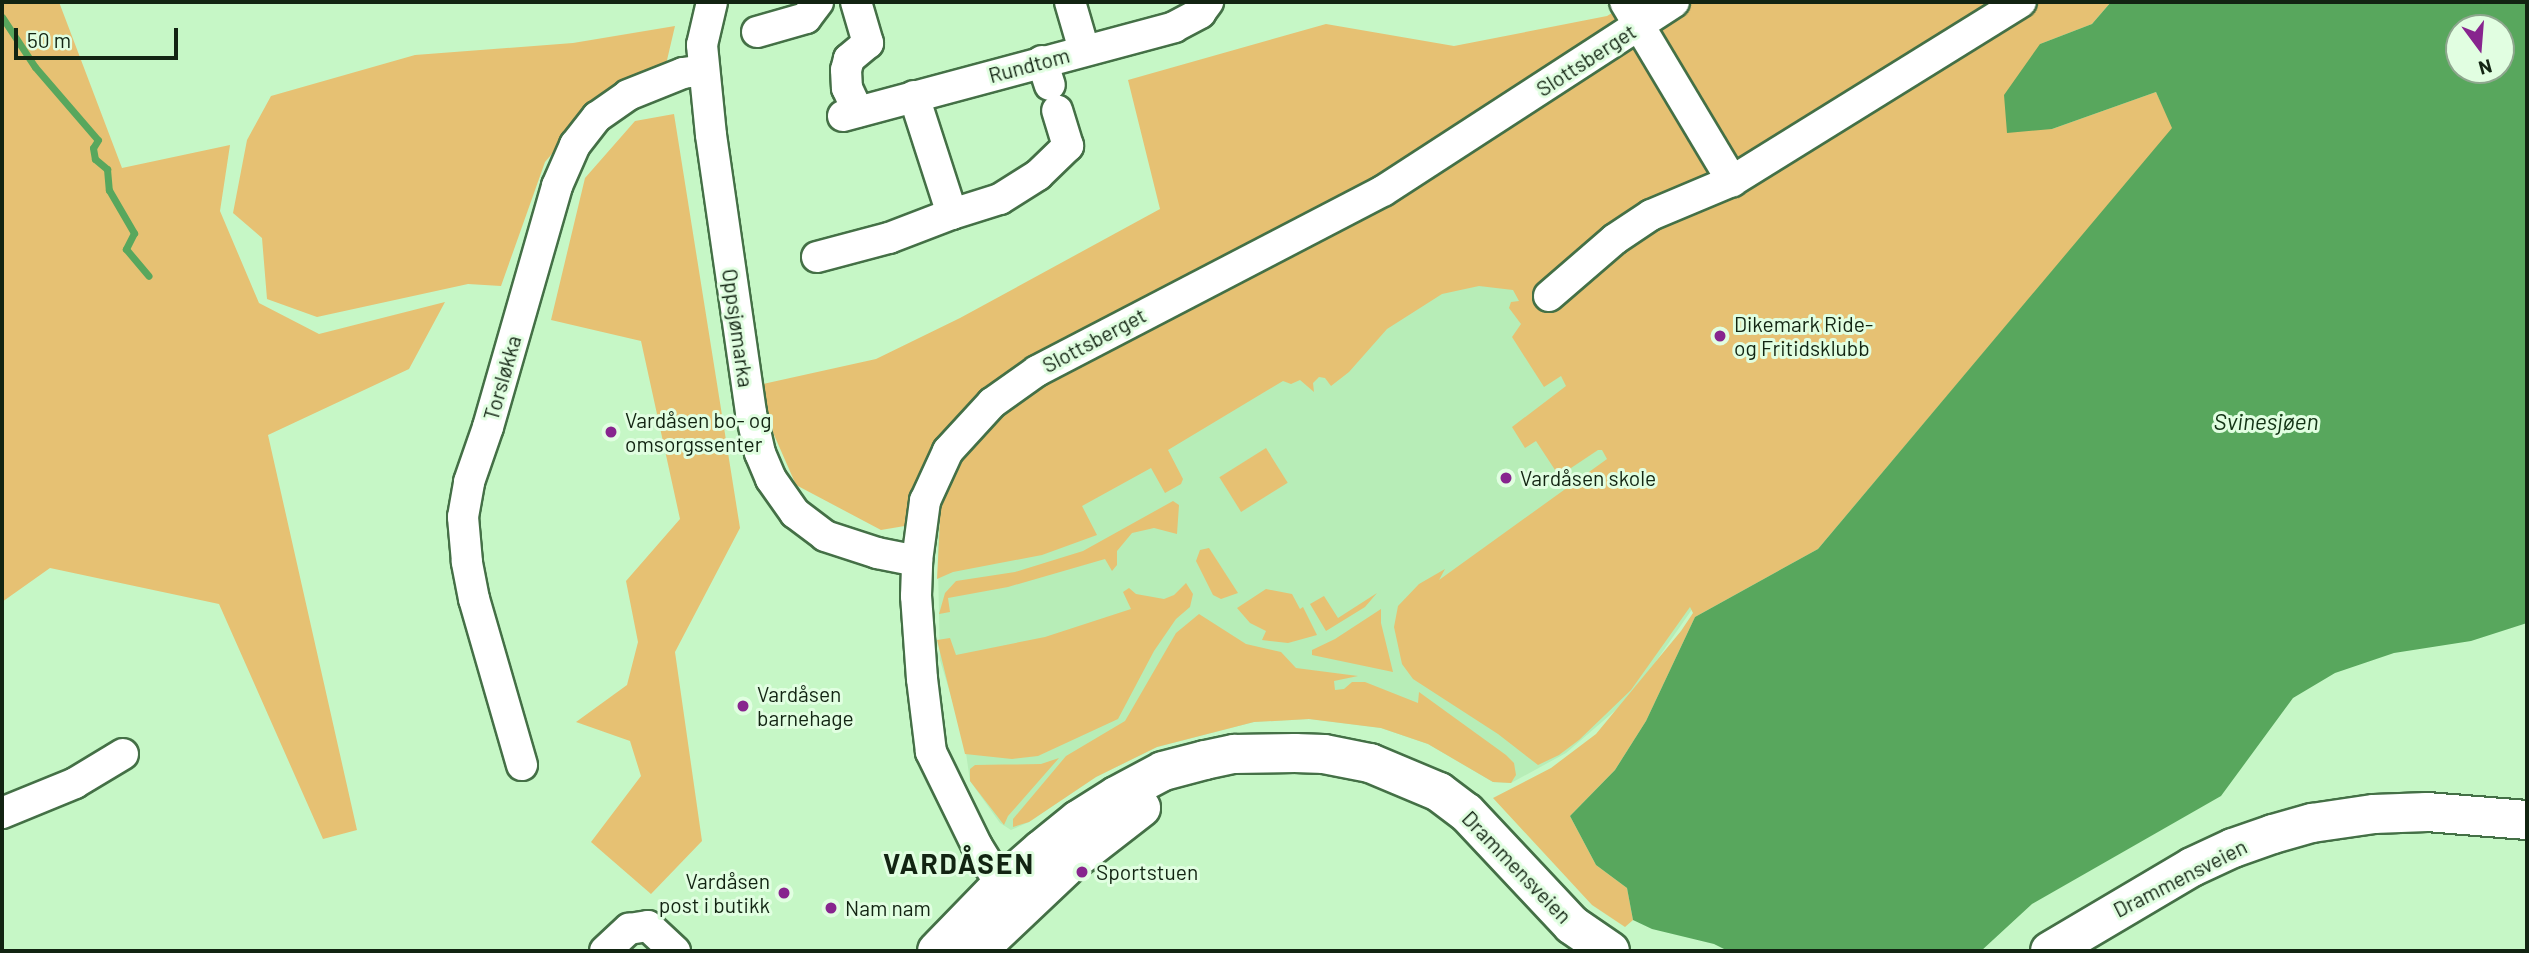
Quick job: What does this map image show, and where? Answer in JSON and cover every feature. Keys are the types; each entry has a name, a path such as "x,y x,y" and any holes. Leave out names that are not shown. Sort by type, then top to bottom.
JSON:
{"main road":[{"name":"Drammensveien","path":"937,951 1011,895 1154,800 1184,784 1261,754 1324,754 1404,775 1439,792 1466,812 1572,925 1610,951"},
{"name":"Drammensveien","path":"2050,951 2182,873 2232,848 2312,823 2374,814 2427,813 2527,820"},
{"name":"Drammensveien","path":"977,951 1011,895"}],"street":[{"name":"Oppsjømarka","path":"712,2 702,46 704,70 739,332 760,453 771,479 794,513 825,536 877,553 917,561"},
{"path":"757,32 806,18 818,2"},
{"name":"Rundtom","path":"856,2 868,43 849,60 846,70 850,114 914,96 1050,86 1084,50 1174,27 1200,13 1208,2"},
{"path":"1070,2 1084,50"},
{"name":"Slottsberget","path":"1011,895 977,846 931,752 922,678 916,596 917,561 925,501 948,451 992,403 1037,370 1383,191 1632,14 1674,2"},
{"path":"1549,296 1615,239 1651,215 1732,181 2021,2"},
{"path":"1632,14 1732,181"},
{"name":"Torsløkka","path":"522,765 474,599 467,562 463,517 469,482 488,427 557,186 575,145 597,117 628,95 683,73 704,70"},
{"path":"817,257 888,238 1000,199 1038,175 1068,146 1050,86"},
{"path":"914,96 952,214"},
{"path":"2,813 75,783 123,754"},
{"path":"604,951 629,929 648,926 675,951"}],"shaded area":[{"path":"2,2 59,2 122,168 230,145 220,211 259,303 319,334 445,302 409,369 268,435 357,830 323,839 219,604 50,568 2,602"},
{"path":"1630,2 2111,2 2092,24 2040,44 2052,129 2156,92 2173,128 1818,549 1695,617 1646,721 1615,770 1570,816 1596,865 1627,888 1633,920 1625,927 1592,905 1493,798 1551,768 1596,734 1681,631 1693,613 1690,607 1631,690 1579,740 1559,755 1538,765 1498,734 1413,679 1402,664 1394,627 1398,606 1419,584 1445,569 1439,580 1607,459 1602,450 1598,450 1559,476 1536,441 1525,448 1512,427 1566,386 1561,376 1544,387 1512,337 1521,324 1509,308 1511,302 1519,301 1513,290 1479,286 1442,294 1387,329 1349,372 1331,386 1325,378 1319,377 1313,383 1314,392 1300,380 1291,384 1283,381 1168,450 1183,479 1181,484 1165,493 1151,468 1082,506 1097,535 1042,555 953,572 937,579 940,520 881,530 796,485 771,428 763,384 876,359 960,318 1160,209 1128,80 1326,24 1454,46 1607,16"},
{"path":"675,26 664,73 581,120 545,162 501,286 468,284 317,317 267,299 262,238 233,213 247,140 271,96 415,55 573,43"},
{"path":"674,114 740,528 675,652 702,841 651,894 591,842 641,776 630,741 576,722 627,685 638,642 626,581 680,519 641,341 551,320 585,178 635,121"},
{"path":"1486,242 1704,592 1632,696 1566,753 1511,783 1493,782 1428,744 1381,728 1309,719 1254,722 1157,747 1096,777 1029,822 1011,830 1000,823 970,781 964,739 940,660 937,520"},
{"path":"1266,448 1288,483 1241,512 1219,477"},
{"path":"1173,501 1179,505 1177,534 1154,528 1132,533 1117,551 1117,565 1112,571 1105,559 1008,587 948,598 950,612 939,614 945,593 956,581 1015,572 1083,551"},
{"path":"1209,548 1238,593 1221,599 1213,595 1196,561 1200,550"},
{"path":"1186,583 1193,594 1190,607 1176,619 1154,651 1118,719 1038,756 1012,759 965,754 937,640 950,638 956,655 1045,637 1131,609 1123,592 1129,588 1136,594 1164,599 1174,595"},
{"path":"1266,589 1292,594 1300,609 1303,607 1317,635 1288,643 1262,640 1266,631 1250,623 1237,608"},
{"path":"1377,593 1365,607 1326,631 1310,604 1324,596 1338,618"},
{"path":"1381,609 1381,623 1393,672 1312,655 1312,650 1335,639"},
{"path":"1199,614 1246,644 1281,652 1296,668 1358,676 1334,681 1335,690 1344,689 1352,682 1365,682 1418,703 1419,692 1506,755 1514,763 1516,775 1511,783 1493,782 1428,744 1381,728 1309,719 1254,722 1157,747 1096,777 1029,822 1013,827 1013,819 1066,756 1125,721 1176,633"},
{"path":"1059,758 1008,816 1004,825 970,781 970,769 975,765 1041,764"}],"water":[{"name":"Svinesjøen","path":"2111,2 2527,2 2527,623 2471,641 2394,653 2335,673 2293,698 2221,796 2032,904 1981,951 1728,951 1714,944 1652,929 1633,920 1627,888 1596,865 1570,816 1615,770 1646,721 1695,617 1818,549 2172,128 2156,92 2052,129 2007,133 2004,95 2040,44 2092,24"}],"waterway":[{"path":"2,17 35,67 98,140 93,148 95,159 107,169 109,190 134,233 126,249 149,276"}],"place":[{"name":"Dikemark Ride- og Fritidsklubb","path":"1720,336"},
{"name":"Vardåsen bo- og omsorgssenter","path":"611,432"},
{"name":"Vardåsen skole","path":"1506,478"},
{"name":"Vardåsen barnehage","path":"743,706"},
{"name":"Sportstuen","path":"1082,872"},
{"name":"Vardåsen post i butikk","path":"784,893"},
{"name":"Nam nam","path":"831,908"}],"district":[{"name":"VARDÅSEN","path":"959,863"}]}
